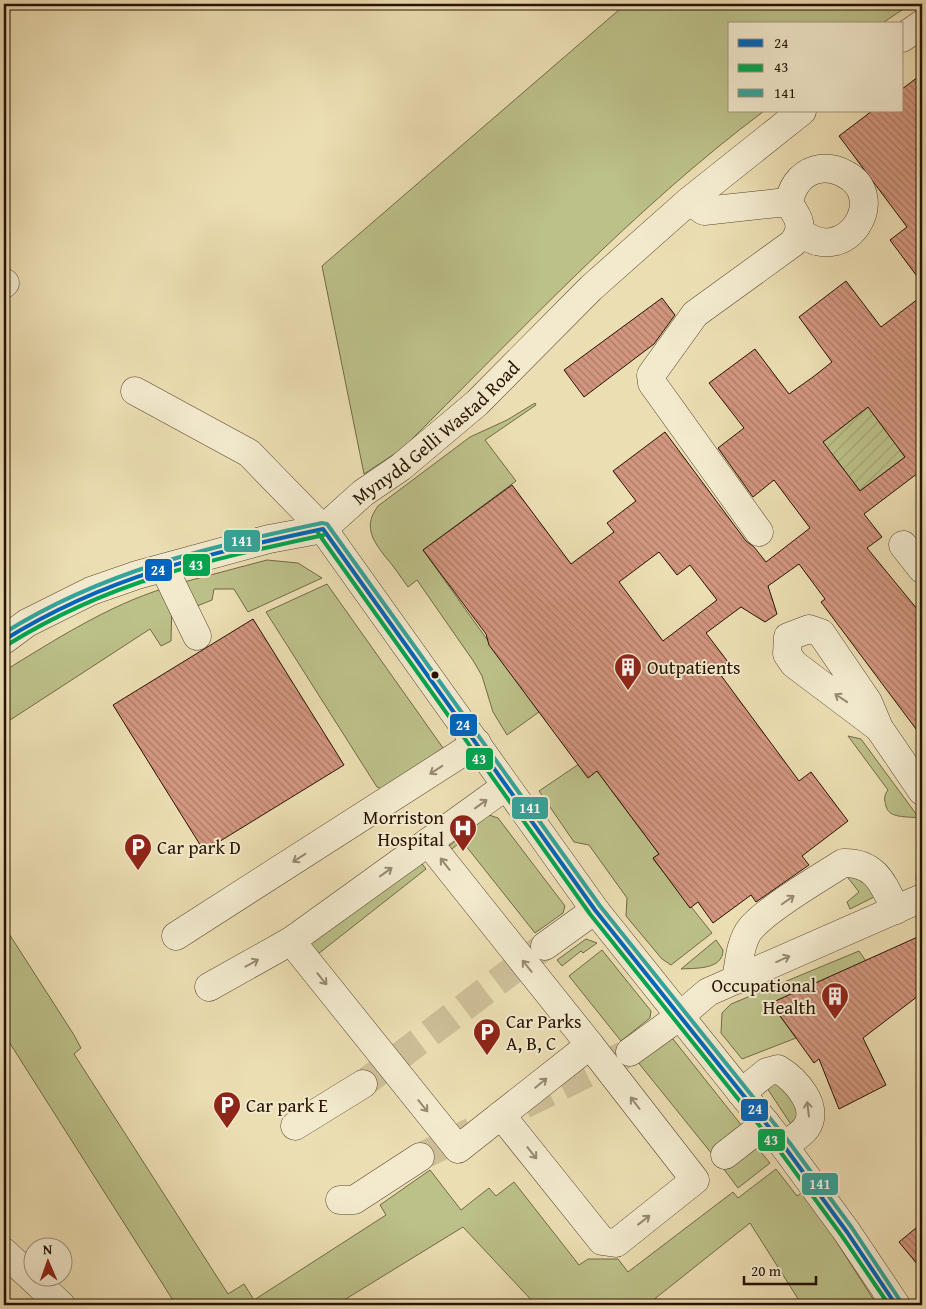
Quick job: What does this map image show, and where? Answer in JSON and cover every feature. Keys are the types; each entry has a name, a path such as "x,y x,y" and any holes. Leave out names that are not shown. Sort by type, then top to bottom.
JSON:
{"street":[{"path":"904,37 922,24"},
{"name":"Mynydd Gelli Wastad Road","path":"4,640 27,623 91,591 164,568 269,539 323,528 363,493 401,467 477,403 591,288 689,201 801,112"},
{"path":"759,532 652,383 651,375 695,314 794,243 800,232 800,222 789,204 790,194 796,184 814,170 838,170 852,179 862,193 864,205 862,218 856,229 846,238 834,243 821,243 808,239 800,232"},
{"path":"689,201 704,211 778,203 789,204"},
{"path":"136,391 249,453 323,528 596,910 784,1146 847,1232 896,1305"},
{"path":"903,545 922,569"},
{"path":"164,568 197,636"},
{"path":"880,728 922,791"},
{"path":"176,936 477,743"},
{"path":"209,987 291,941 506,786"},
{"path":"428,842 695,1180 616,1242 602,1241 501,1115"},
{"path":"736,980 743,946 751,929 770,913 843,863 853,862 868,866 882,882 896,910"},
{"path":"630,1052 680,1016 708,992 922,898"},
{"path":"545,946 596,910"},
{"path":"291,941 458,1150 590,1045"},
{"path":"742,1093 767,1072 778,1069 789,1076 805,1095 810,1112 806,1128 784,1146"},
{"path":"296,1126 363,1084"},
{"path":"725,1155 766,1123"},
{"path":"340,1200 354,1200 420,1157"},
{"path":"4,1252 48,1301"}],"green space":[{"path":"618,4 911,4 884,22 728,22 728,112 763,112 715,149 622,231 533,317 402,449 364,474 322,266 620,9"},
{"path":"535,403 536,405 485,440 516,481 423,550 539,712 507,735 493,712 482,676 474,662 417,580 408,587 379,549 370,525 378,506 470,437 507,420"},
{"path":"868,407 905,457 860,491 823,442"},
{"path":"267,560 298,563 322,578 248,612 234,589 214,589 212,600 197,606 184,582"},
{"path":"327,584 448,755 384,790 377,787 266,612"},
{"path":"165,588 172,602 171,641 161,646 150,629 4,724 4,671 102,614 144,595"},
{"path":"848,736 861,739 922,822 922,876 916,880 919,818 895,815 888,810 885,799 888,790"},
{"path":"579,764 597,771 659,854 653,859 712,933 671,965 662,959 626,916 627,898 589,845 574,842 539,791"},
{"path":"489,815 498,818 565,906 563,913 535,933 462,841 448,852 445,849"},
{"path":"416,856 426,869 318,954 310,944"},
{"path":"842,870 857,872 876,896 850,909 847,902 859,892"},
{"path":"4,926 74,1035 81,1048 74,1054 228,1294 244,1284 254,1300 386,1215 380,1205 430,1170 461,1210 489,1188 496,1196 514,1182 579,1265 588,1259 618,1259 628,1272 733,1192 738,1198 776,1169 797,1196 804,1191 877,1305 802,1305 750,1223 647,1305 536,1305 463,1227 336,1305 176,1305 4,1034"},
{"path":"586,939 597,943 583,953 581,951 562,966 557,960"},
{"path":"716,940 723,950 722,957 718,961 707,967 681,969"},
{"path":"602,950 651,1011 650,1018 621,1041 569,976"},
{"path":"859,951 866,961 771,1004 796,1038 742,1059 721,1033 722,1013 731,1004"},
{"path":"667,1038 673,1039 742,1126 712,1154 637,1061"},
{"path":"774,1078 803,1106 792,1126 765,1085"},
{"path":"755,1145 770,1163 738,1188 723,1168"}],"building":[{"path":"922,74 922,283 890,240 907,227 839,136 871,112 904,112 904,88"},
{"path":"846,281 881,327 922,296 922,479 918,473 864,514 882,537 867,548 922,615 922,737 821,602 825,599 799,564 768,586 777,614 765,622 741,607 706,633 728,662 717,670 799,781 811,772 848,821 802,856 809,865 756,902 751,895 713,923 698,902 690,908 653,858 659,854 597,771 588,778 489,645 486,634 423,550 512,485 571,564 614,532 607,523 636,501 613,471 665,432 746,541 754,547 766,562 810,528 774,480 753,497 718,448 744,428 709,383 755,349 789,394 813,377 832,362 799,317","holes":["868,407 905,457 860,491 823,442","659,552 677,575 690,565 717,600 663,641 619,582"]},
{"path":"662,298 675,315 654,344 584,397 564,370"},
{"path":"253,619 344,765 204,851 113,705"},
{"name":"Occupational Health","path":"922,935 922,993 863,1038 886,1085 839,1109 819,1059 814,1063 771,1003"},
{"path":"922,1223 922,1270 899,1242"}],"tunnel":[{"path":"363,1084 542,948"},
{"path":"524,1105 626,1054"},
{"path":"420,1157 472,1131"}],"transit line":[{"name":"141","path":"4,633 41,611 118,577 197,552 322,523 327,524 600,906 789,1142 852,1228 901,1302"},
{"name":"24","path":"323,529 595,910 784,1146 847,1232 896,1305"},
{"name":"24","path":"4,640 42,618 119,583 198,558 323,529"},
{"name":"43","path":"318,533 590,914 779,1150 842,1236 889,1305"},
{"name":"43","path":"7,645 45,623 84,604 161,575 240,554 324,535"}],"place":[{"name":"Outpatients","path":"628,691"},
{"name":"Morriston Hospital","path":"463,852"},
{"name":"Car park D","path":"138,871"},
{"name":"Occupational Health","path":"835,1020"},
{"name":"Car Parks A, B, C","path":"487,1056"},
{"name":"Car park E","path":"227,1129"}]}
